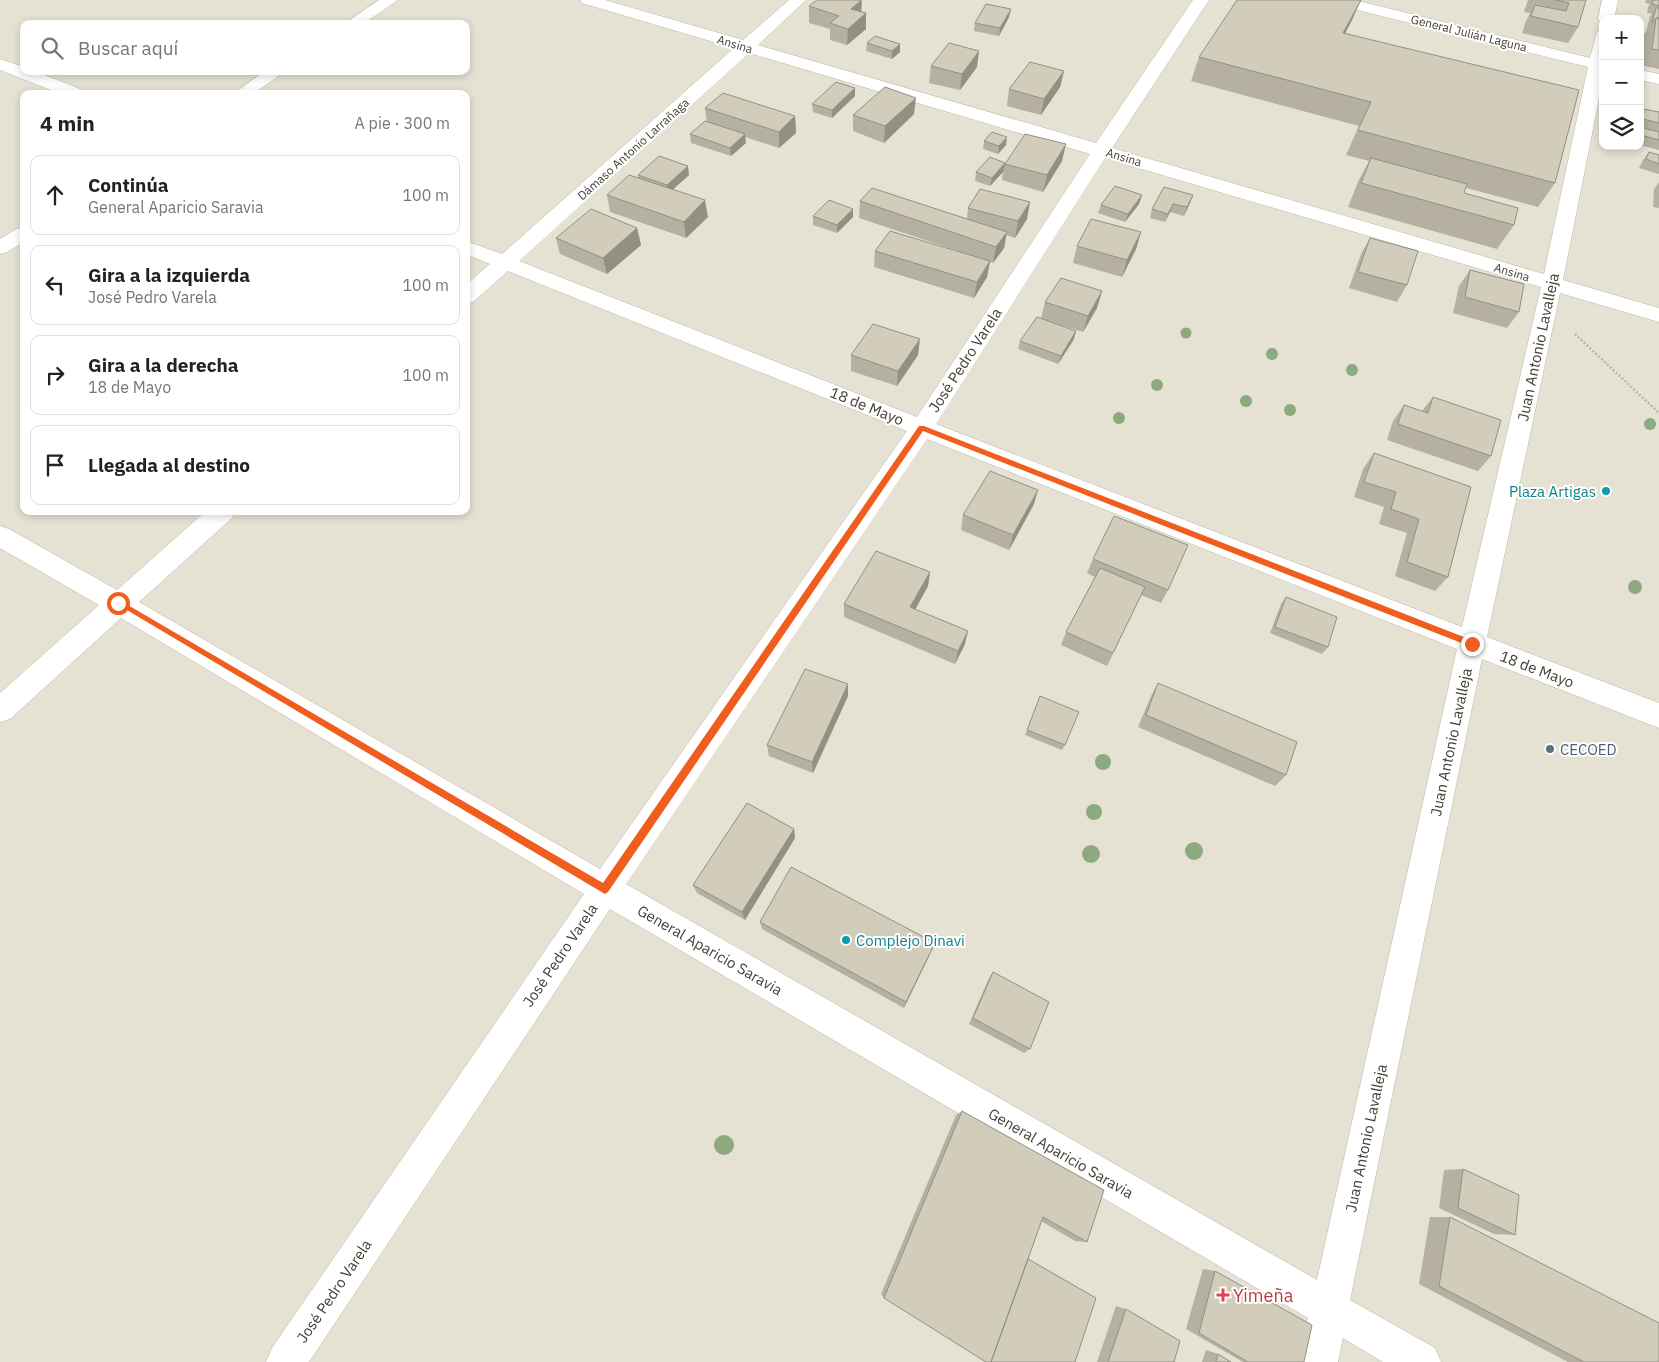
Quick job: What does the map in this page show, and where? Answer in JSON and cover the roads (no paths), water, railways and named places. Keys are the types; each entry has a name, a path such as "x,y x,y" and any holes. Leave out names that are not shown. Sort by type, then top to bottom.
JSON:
{"street":[{"path":"358,20 390,0"},
{"name":"Ansina","path":"588,0 1101,150 1550,296 1659,316"},
{"name":"Dámaso Antonio Larrañaga","path":"470,294 798,0"},
{"name":"José Pedro Varela","path":"286,1362 605,889 922,428 1101,150 1201,0"},
{"name":"General Julián Laguna","path":"1335,0 1599,65"},
{"path":"1607,15 1610,0"},
{"path":"0,64 20,72"},
{"name":"Juan Antonio Lavalleja","path":"1318,1362 1472,644 1599,70"},
{"path":"29,75 68,90"},
{"path":"247,90 271,75"},
{"path":"1644,75 1659,79"},
{"path":"0,248 20,236"},
{"name":"18 de Mayo","path":"470,249 922,428 1659,716"},
{"path":"0,710 218,515"},
{"name":"General Aparicio Saravia","path":"0,536 1421,1362"}],"place":[{"name":"Plaza Artigas","path":"1606,491"},
{"name":"CECOED","path":"1550,749"},
{"name":"Complejo Dinavi","path":"846,940"},
{"name":"Yimeña","path":"1223,1295"}]}
